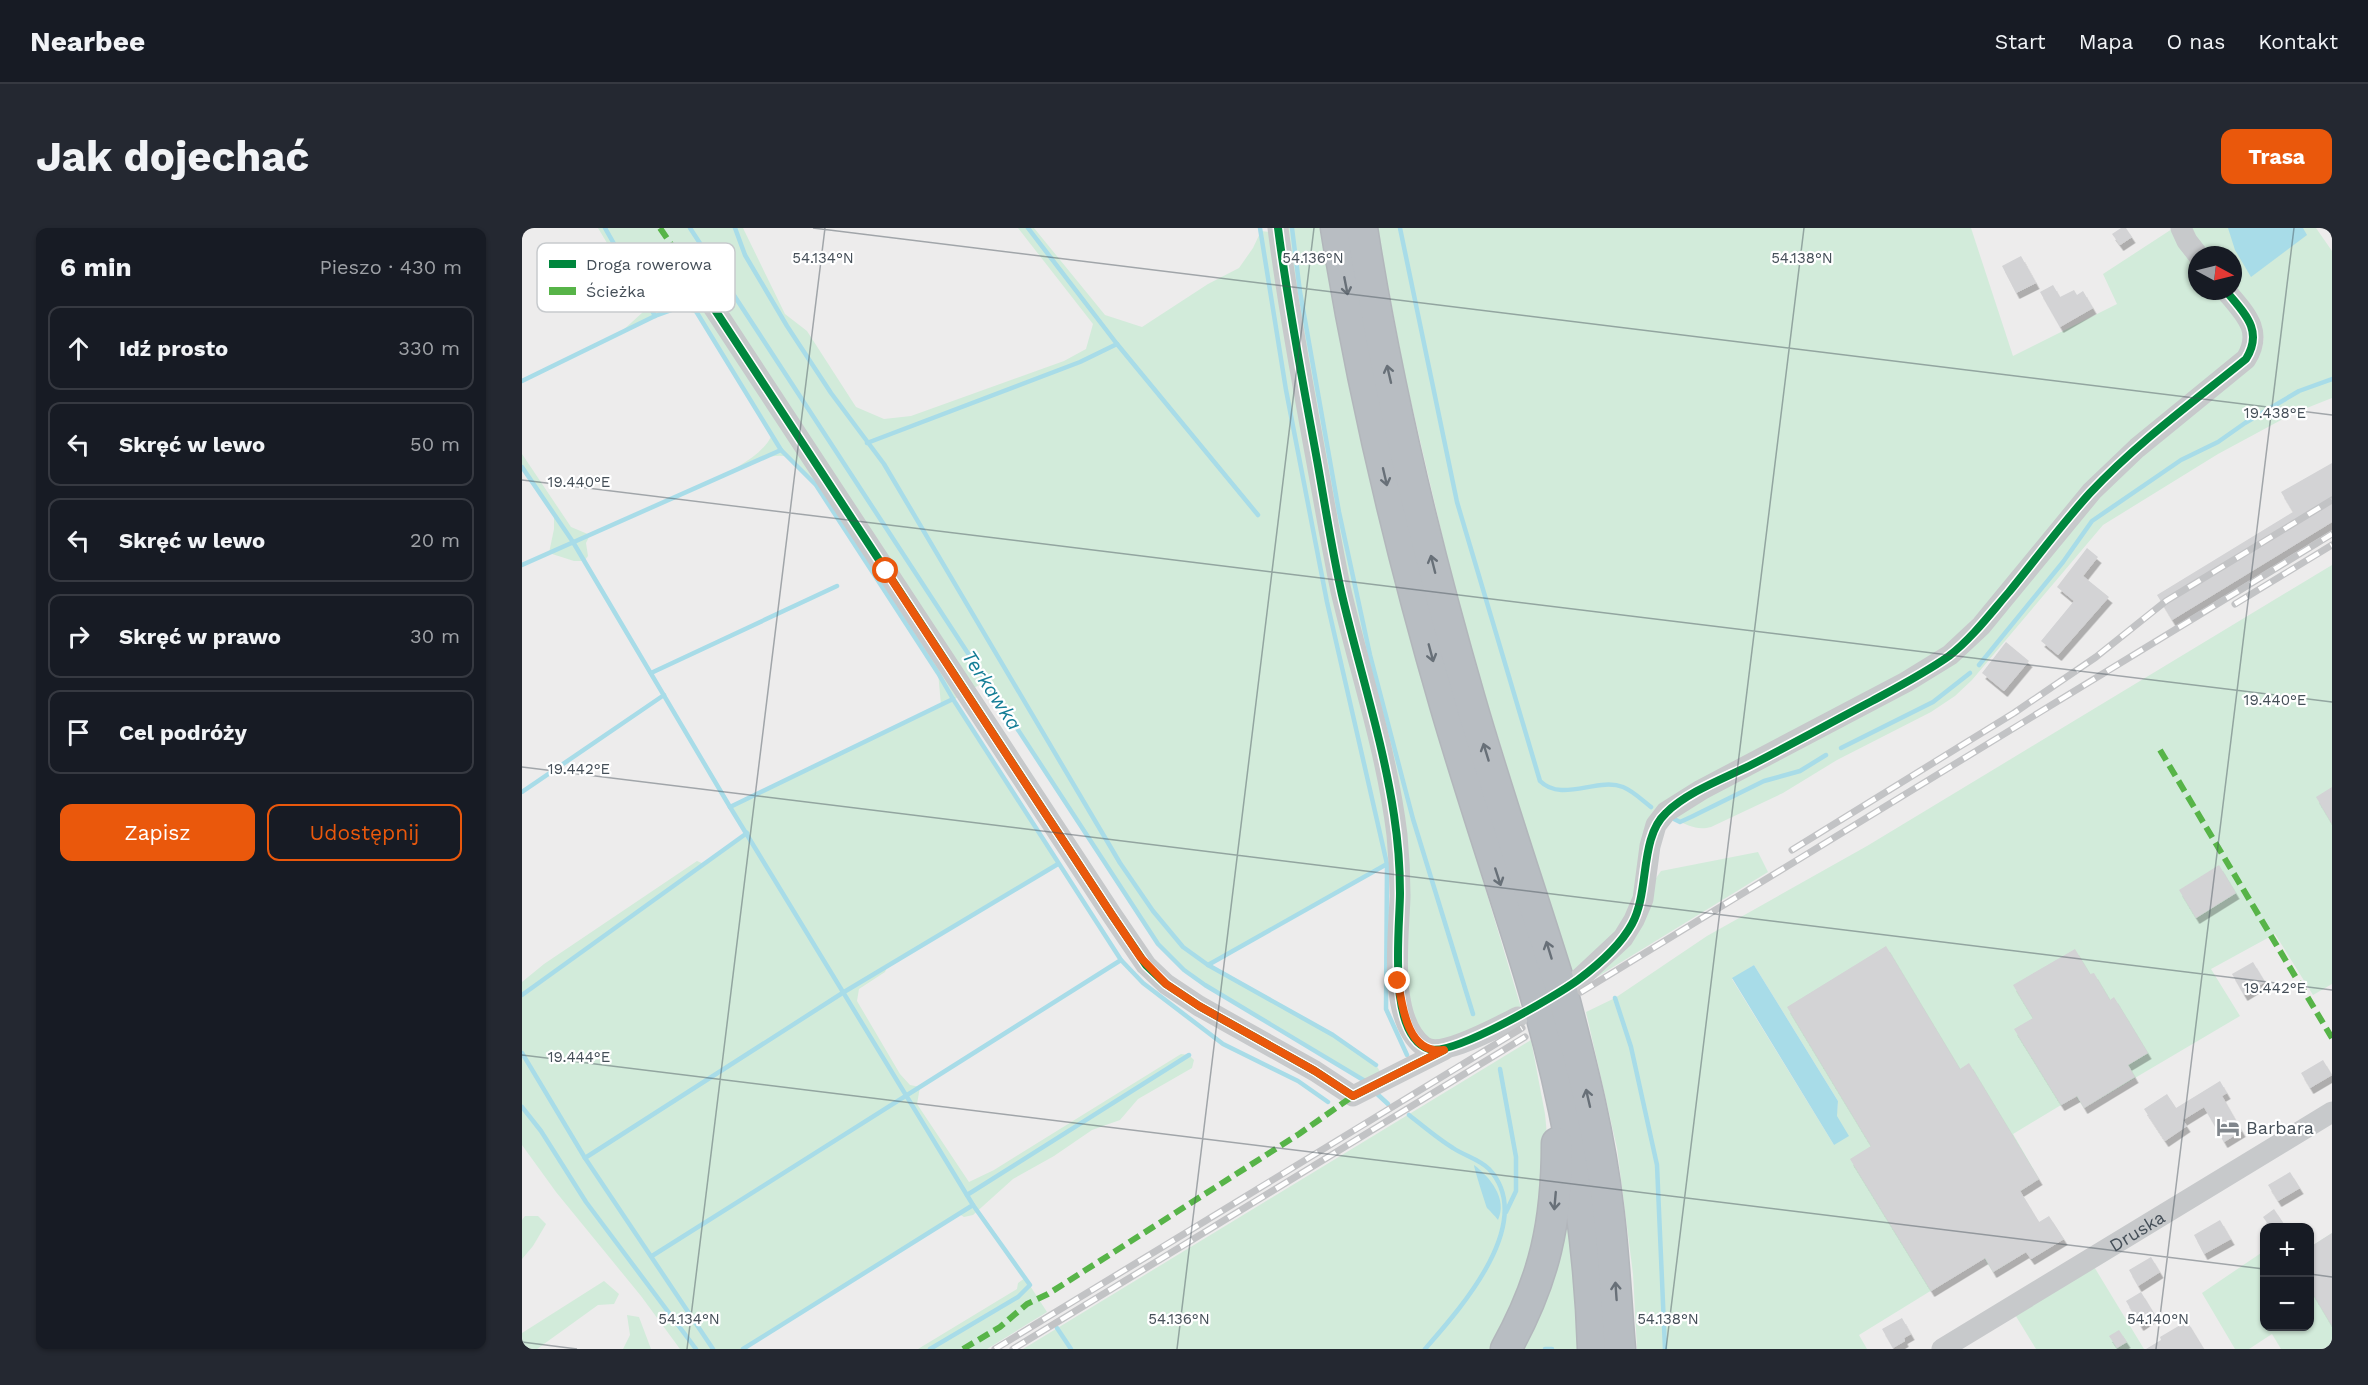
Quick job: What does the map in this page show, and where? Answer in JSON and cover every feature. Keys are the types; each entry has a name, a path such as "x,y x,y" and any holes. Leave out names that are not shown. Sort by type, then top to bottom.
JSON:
{"highway":[{"path":"1336,228 1363,372 1415,596 1480,822 1530,974 1557,1080 1572,1149 1585,1236 1593,1349"},
{"path":"1362,228 1386,363 1439,586 1470,700 1557,975 1593,1116 1608,1207 1620,1349"},
{"path":"1506,1349 1536,1288 1552,1231 1557,1158 1557,1080"}],"street":[{"path":"1278,228 1299,365 1341,590 1390,788 1398,854 1400,894 1397,964 1402,1006 1409,1028 1421,1045 1432,1050 1444,1050"},
{"path":"2181,228 2190,246"},
{"path":"1577,981 1623,938 1634,920 1642,899 1650,846 1656,825 1666,812 1701,790 1906,682 1950,655 1981,626 2092,491 2137,448 2246,358 2253,347 2254,333 2249,320 2233,300"},
{"path":"716,312 1105,906 1152,971 1166,984 1199,1006 1315,1071 1353,1096 1444,1050 1518,1017"},
{"name":"Druska","path":"1942,1349 2332,1112"}],"green space":[{"path":"598,228 743,228 785,314 807,331 856,407 884,419 911,416 1064,361 1086,349 1093,324 1018,228 1034,228 1105,315 1142,327 1208,284 1239,268 1253,248 1261,231 1278,233 1278,228 1321,228 1424,684 1522,1011 1444,1050 1409,1027 1398,855 1387,864 1209,965 1333,1035 1376,1065 1381,1073 1365,1081 1205,985 1184,970 1158,944 986,681 953,700 1058,864 888,965 885,972 859,989 857,1001 900,1074 910,1085 920,1087 917,1104 969,1182 994,1170 1181,1054 1189,1055 1194,1060 1192,1068 1138,1099 1120,1120 1092,1130 1054,1156 1013,1179 973,1215 964,1217 959,1214 743,1349 680,1349 641,1296 556,1192 522,1145 522,982 544,964 697,861 704,864 746,833 730,807 941,705 938,672 816,485 797,463 790,458 773,456 750,463 711,482 753,457 772,435 697,314 690,312 735,312 735,243 607,243"},
{"path":"1377,228 1971,228 2013,356 2117,304 2103,274 2172,229 2188,249 2188,300 2227,300 2245,325 2244,347 1949,643 1913,671 1664,805 1637,893 1621,929 1574,975 1540,875 1462,620 1405,376"},
{"path":"2190,228 2316,228 2332,251 2332,398 2294,413 2218,454 2103,525 1972,680 1955,696 1931,712 1837,760 1783,793 1711,827 1697,828 1674,819 1693,804 1928,677 2098,493 2256,358 2262,347 2262,330 2242,299 2242,246 2203,246"},
{"path":"643,312 668,312 620,333"},
{"path":"522,454 571,527 590,535 586,543 588,556 584,561 574,561 549,553 554,529 554,514 522,467"},
{"path":"2332,565 2332,984 2313,995 2275,934 2211,969 2240,1016 2084,1108 2076,1096 2013,1134 2039,1179 1982,1214 2011,1261 1993,1272 1984,1258 1859,1335 1867,1349 1637,1349 1633,1274 1617,1148 1586,1012 1615,998 1707,936 1867,846","holes":["1754,965 1838,1101 1834,1145 1732,979"]},
{"path":"1758,852 1768,872 1579,988 1661,871"},
{"path":"1531,1040 1545,1114 1548,1146 1544,1228 1496,1349 1023,1349"},
{"path":"1568,1215 1579,1349 1516,1349"},
{"path":"525,1216 538,1216 546,1224 522,1259 522,1220"},
{"path":"2332,1233 2332,1349 2281,1349 2272,1334 2249,1349 2235,1349 2202,1293 2260,1254 2260,1331 2314,1331 2314,1244"},
{"path":"2093,1265 2144,1349 2036,1349 2014,1313"},
{"path":"1025,1278 1047,1312 987,1349 918,1349 1017,1289 1018,1283"},
{"path":"604,1281 619,1294 614,1304 598,1305 537,1349 522,1349 522,1333"},
{"path":"627,1315 639,1317 651,1349 623,1349 630,1335"}],"water":[{"path":"2228,228 2303,228 2307,235 2251,277 2242,262 2242,246 2234,246"},
{"path":"1754,965 1838,1101 1837,1116 1849,1136 1834,1145 1732,978"},
{"path":"1474,1165 1496,1189 1501,1204 1498,1220 1487,1208"}],"building":[{"path":"2121,228 2126,228 2132,237 2120,245 2112,234"},
{"path":"2021,256 2036,283 2016,293 2002,266"},
{"path":"2053,285 2060,297 2074,290 2077,295 2083,291 2093,308 2060,327 2040,292"},
{"path":"2332,463 2332,522 2172,620 2157,595 2293,512 2281,492"},
{"path":"2087,548 2098,557 2083,576 2109,597 2058,655 2041,641 2074,601 2057,587"},
{"path":"2006,642 2029,661 2004,691 1982,673"},
{"path":"2332,787 2332,824 2316,797"},
{"path":"2219,865 2236,893 2196,918 2179,890"},
{"path":"1886,946 1960,1069 1969,1063 2039,1179 2020,1191 2039,1222 2049,1216 2064,1239 2031,1259 2026,1252 1993,1272 1985,1258 1931,1291 1850,1159 1871,1146 1787,1007"},
{"path":"2075,949 2090,974 2094,973 2110,1000 2114,997 2148,1053 2128,1065 2135,1077 2084,1108 2077,1096 2061,1105 2014,1029 2033,1018 2013,985"},
{"path":"2253,962 2265,982 2244,995 2232,974"},
{"path":"2323,1060 2332,1075 2310,1088 2301,1073"},
{"path":"2220,1081 2227,1093 2222,1096 2242,1131 2224,1142 2204,1107 2183,1120 2187,1126 2165,1141 2144,1109 2167,1094 2176,1108"},
{"path":"2290,1172 2300,1188 2278,1201 2268,1185"},
{"path":"2274,1209 2283,1223 2267,1223 2263,1217"},
{"path":"2220,1220 2231,1239 2204,1254 2194,1235"},
{"path":"2332,1233 2332,1326 2314,1296 2314,1244"},
{"path":"2151,1257 2160,1272 2138,1286 2129,1270"},
{"path":"2141,1292 2155,1315 2140,1325 2126,1301"},
{"path":"1902,1318 1911,1334 1904,1338 1905,1341 1893,1348 1882,1329"},
{"path":"2187,1321 2204,1349 2146,1349 2161,1340 2160,1337"},
{"path":"2119,1330 2127,1342 2117,1348 2109,1336"}],"waterway":[{"path":"605,228 614,243"},
{"name":"Terkawka","path":"690,228 700,243"},
{"path":"735,228 745,255 787,326 831,393 884,464 1120,863 1153,911 1183,947 1208,965 1333,1035 1376,1065"},
{"path":"1028,228 1117,344 1258,515"},
{"path":"1260,228 1286,390 1327,602 1387,864 1386,1009 1407,1055"},
{"path":"1292,228 1300,292 1339,512 1370,655 1413,819 1473,1014"},
{"path":"1400,228 1457,502 1540,781 1559,790 1602,785 1623,787 1651,807"},
{"name":"Terkawka","path":"735,297 1158,944 1184,970 1205,985 1365,1081"},
{"path":"653,312 655,316"},
{"path":"522,381 666,312"},
{"path":"697,312 781,450 816,485 1121,960 1143,983 1223,1044 1298,1081 1328,1102"},
{"path":"867,443 1080,362 1117,344"},
{"path":"1979,665 2063,562 2092,521 2181,460 2218,442 2299,391 2332,379"},
{"path":"522,565 781,450"},
{"path":"522,467 573,542 730,807 973,1205 1030,1285 1018,1297 930,1349"},
{"path":"651,673 837,586"},
{"path":"1841,748 1933,702 1970,673"},
{"path":"522,792 664,695"},
{"path":"730,807 953,699"},
{"path":"1674,819 1680,822 1764,781 1800,771 1826,755"},
{"path":"522,995 747,833"},
{"path":"585,1158 844,992 1058,864"},
{"path":"1208,965 1387,864"},
{"path":"652,1256 1121,960"},
{"path":"1615,998 1631,1047 1657,1165 1665,1349"},
{"path":"522,1053 585,1158 713,1349"},
{"path":"967,1195 1189,1055"},
{"path":"1500,1069 1516,1157 1516,1191 1506,1212"},
{"name":"Terkawka","path":"1375,1092 1388,1104"},
{"path":"522,1107 541,1131 586,1202 696,1349"},
{"name":"Terkawka","path":"1409,1115 1447,1144 1489,1169 1502,1190 1505,1214 1500,1239 1474,1288 1425,1349"},
{"path":"743,1349 973,1205"},
{"path":"1057,1328 1071,1349"},
{"path":"1545,1349 1552,1349"}],"railway":[{"path":"1792,850 2014,713 2096,657 2166,601 2332,500"},
{"path":"1581,992 2332,534"},
{"path":"2235,604 2332,545"},
{"path":"995,1349 1522,1028"},
{"path":"1013,1349 1525,1037"}],"marked path":[{"path":"660,228 670,243"},
{"path":"2160,750 2332,1038"},
{"path":"963,1349 1000,1327 1027,1304 1048,1294 1299,1134 1353,1096"}],"cycle path":[{"path":"1278,228 1291,315 1335,562 1384,760 1394,815 1400,874 1398,979 1401,1003 1406,1024 1415,1040 1429,1049 1441,1049 1459,1044 1504,1024 1566,988 1608,955 1632,924 1638,911 1652,836 1666,813 1684,798 1911,680 1949,656 1965,642 2090,493 2166,423 2246,359 2251,349 2252,331 2245,315 2233,300"},
{"path":"716,312 1146,965 1166,984 1199,1006 1315,1071 1353,1096 1444,1050"}],"place":[{"name":"Barbara","path":"2228,1127"}],"route":[{"path":"886,571 1112,915 1141,958 1160,980 1199,1006 1315,1071 1353,1096 1444,1050 1425,1048 1415,1037 1404,1014 1398,981"}]}
